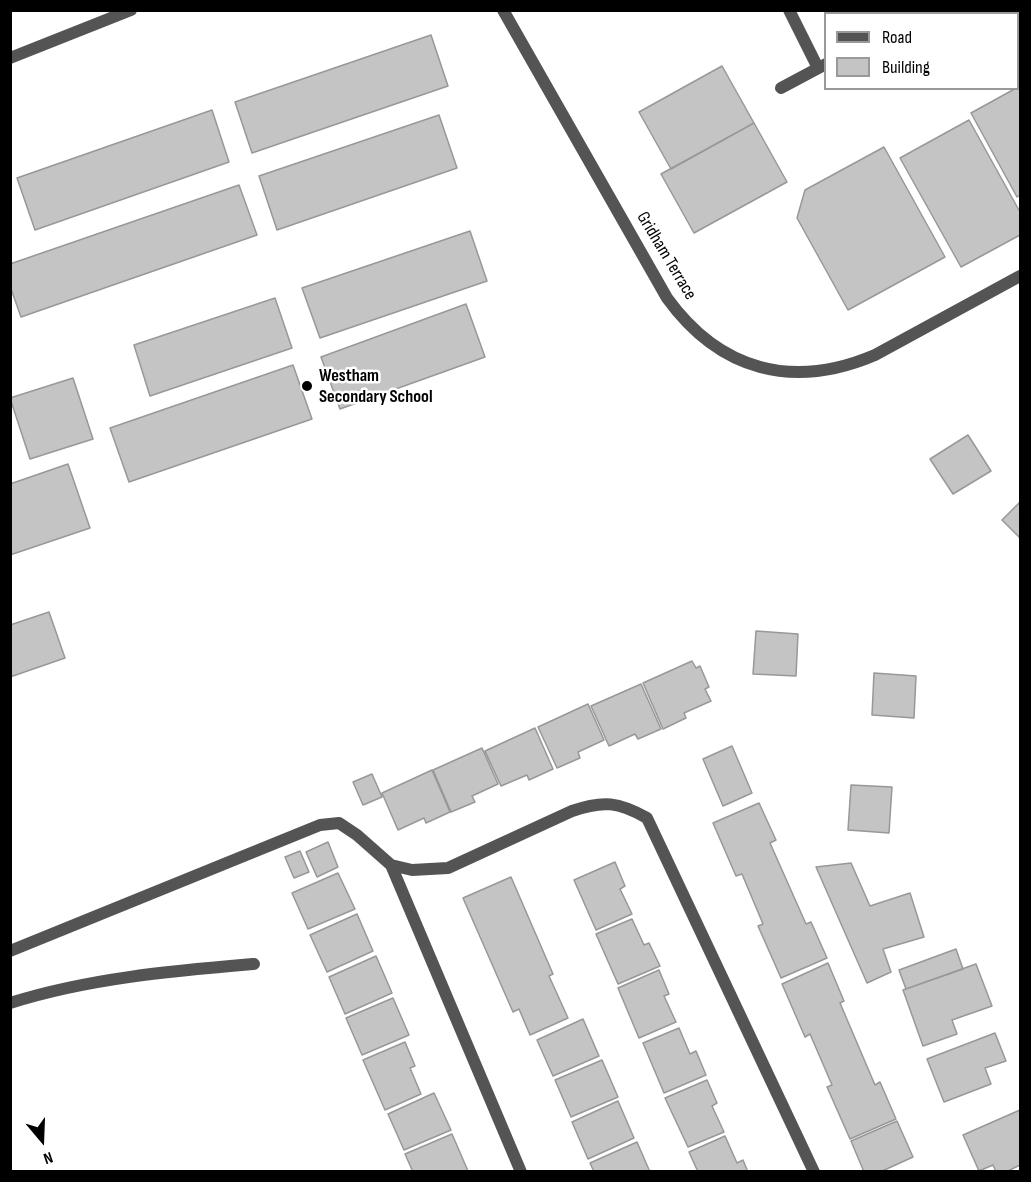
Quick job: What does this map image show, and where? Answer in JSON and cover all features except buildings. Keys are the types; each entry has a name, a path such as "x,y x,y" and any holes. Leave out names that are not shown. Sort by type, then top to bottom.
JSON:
{"street":[{"path":"10,58 130,10"},
{"name":"Gridham Terrace","path":"503,10 668,298 690,326 703,338 726,353 751,364 784,371 801,373 827,371 875,355 1020,276"},
{"path":"781,88 822,65 789,10"},
{"path":"391,865 412,870 448,868 591,804 614,804 630,809 646,818 814,1172"},
{"path":"10,951 320,825 339,823 357,835 391,865 521,1172"},
{"path":"10,1003 45,992 159,972 254,964"}],"place":[{"name":"Westham Secondary School","path":"307,386"}]}
